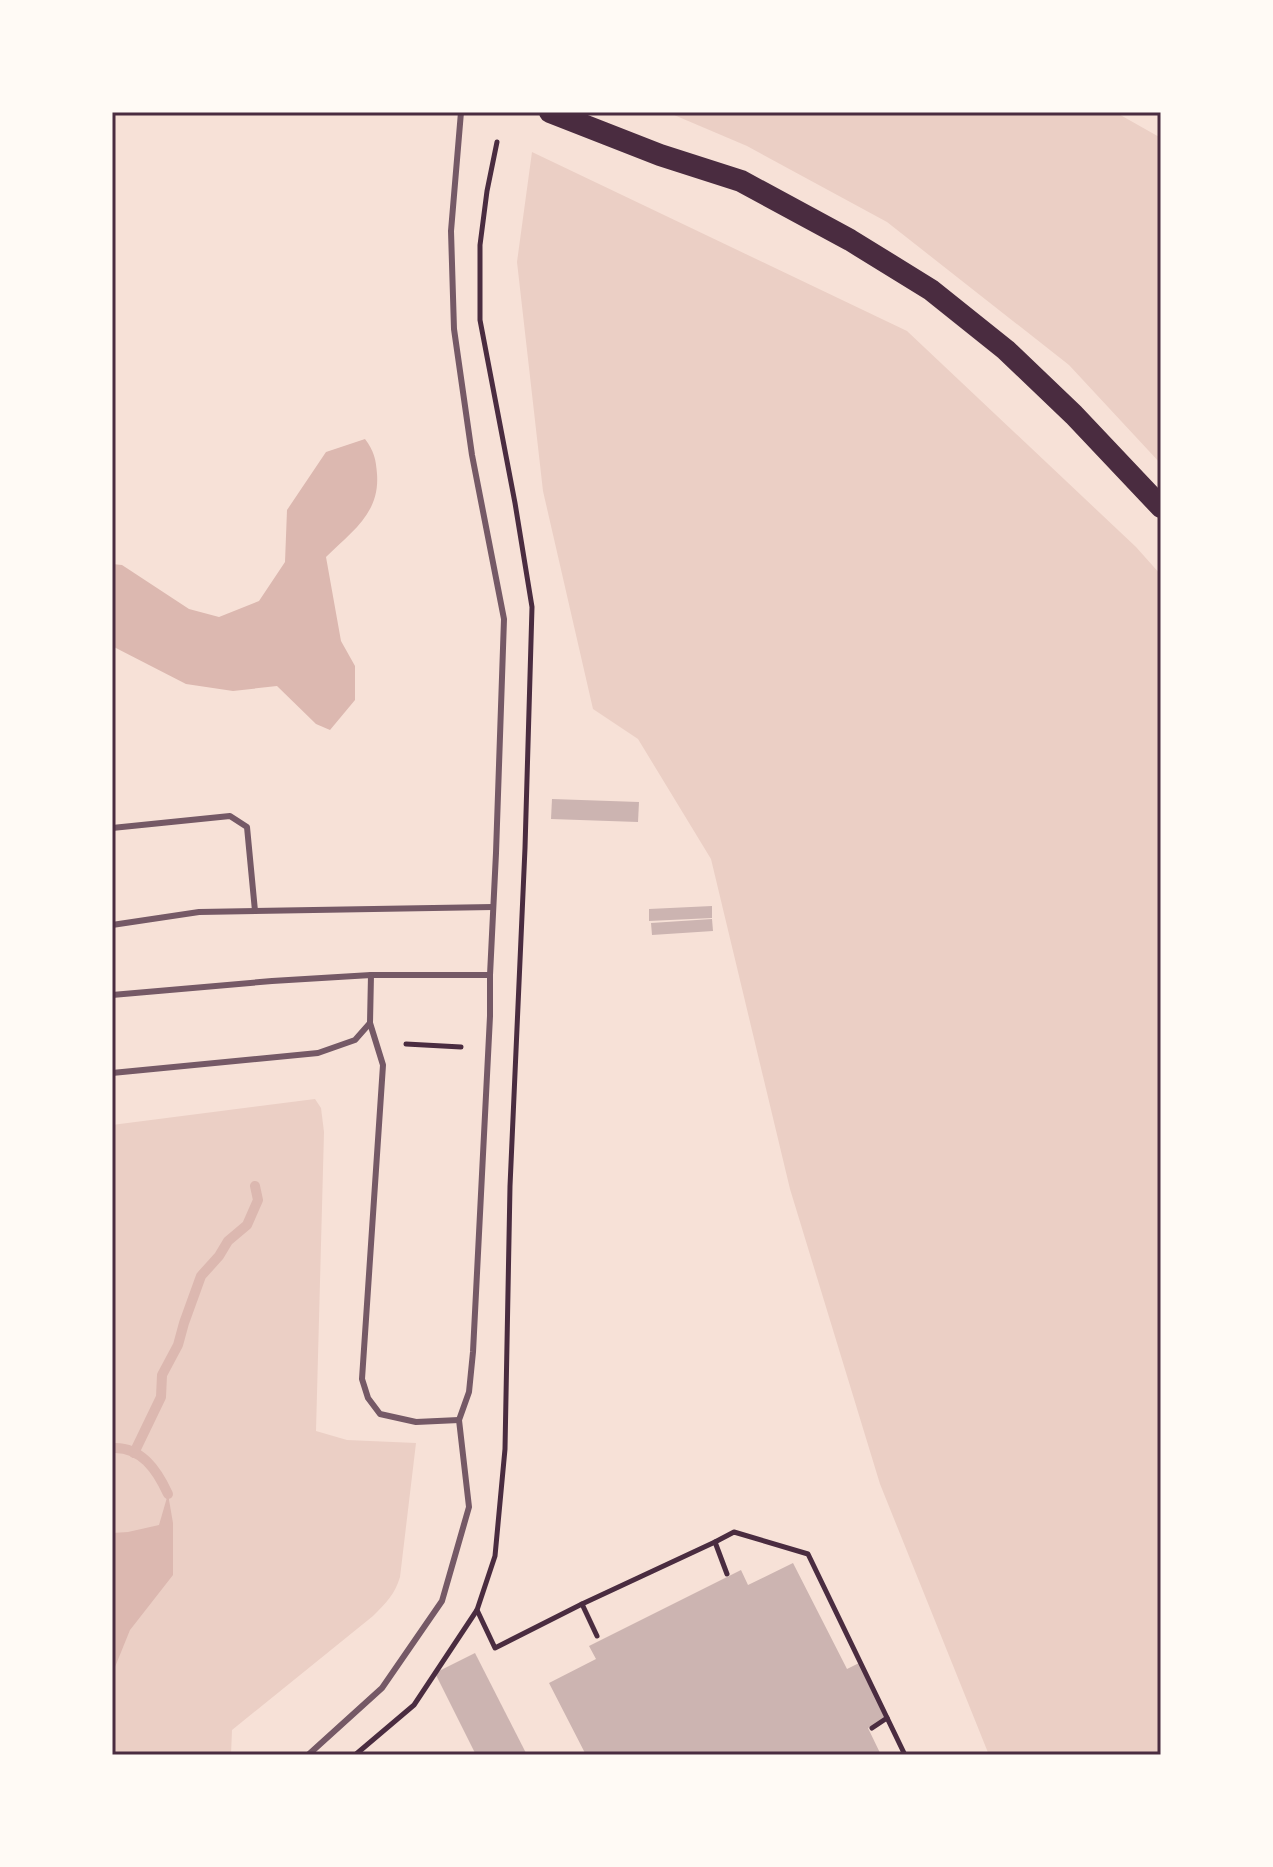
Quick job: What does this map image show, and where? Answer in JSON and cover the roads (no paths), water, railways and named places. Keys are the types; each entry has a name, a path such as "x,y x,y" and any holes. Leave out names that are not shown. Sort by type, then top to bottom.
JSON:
{"highway":[{"path":"550,112 660,155 741,181 850,240 931,290 1006,350 1074,415 1161,507"}],"lane":[{"path":"308,1755 382,1688 442,1601 469,1507 459,1420 469,1392 473,1352 489,1045 504,619 472,455 454,329 451,231 461,112"},
{"path":"112,828 230,816 247,827 255,911"},
{"path":"112,925 199,912 493,907"},
{"path":"112,995 371,975 490,975"},
{"path":"371,975 370,1023 383,1065 362,1379 368,1398 380,1414 416,1422 459,1420"},
{"path":"112,1073 318,1053 355,1040 370,1023"}],"waterway":[{"path":"134,1453 161,1397 162,1375 178,1345 201,1276 228,1241 247,1225 258,1200 255,1186"},
{"path":"112,1448 122,1448 140,1455 159,1476 168,1494"}]}
